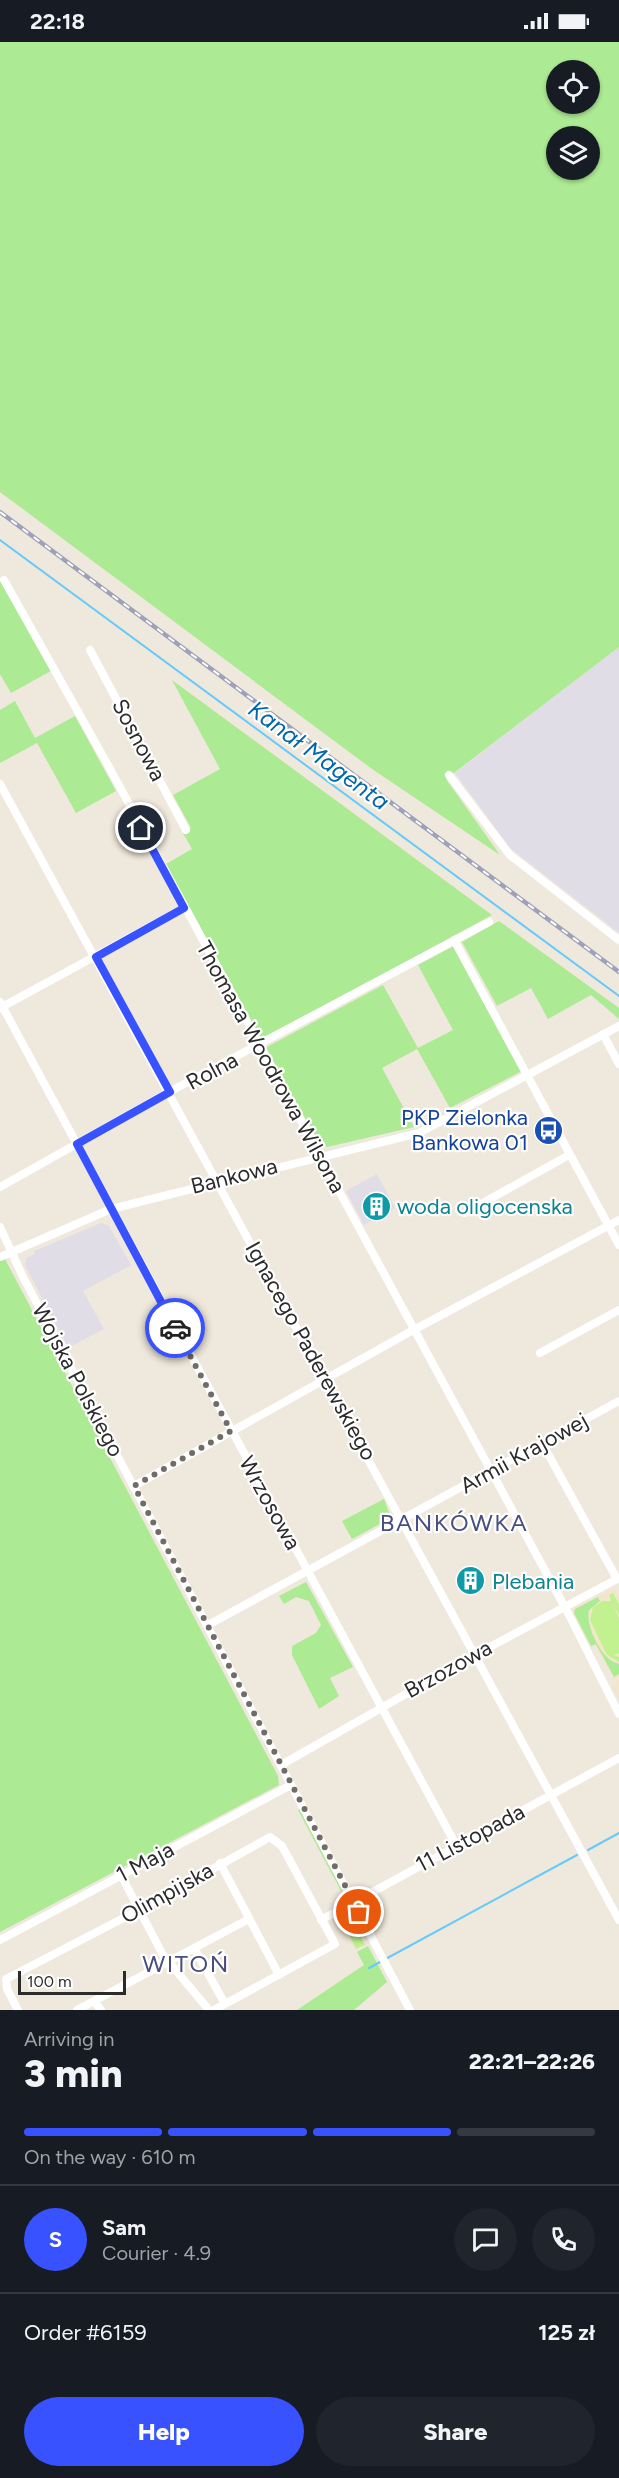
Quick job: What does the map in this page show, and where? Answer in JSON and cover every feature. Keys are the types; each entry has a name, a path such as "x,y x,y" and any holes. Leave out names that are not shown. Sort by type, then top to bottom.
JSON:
{"street":[{"name":"Thomasa Woodrowa Wilsona","path":"4,580 320,1156 564,1607 619,1714"},
{"name":"Sosnowa","path":"90,651 186,830"},
{"path":"449,775 510,855 619,940"},
{"name":"Ignacego Paderewskiego","path":"0,784 403,1519 619,1920"},
{"path":"1,1006 184,908"},
{"name":"Rolna","path":"0,1187 170,1092 259,1047 489,922"},
{"path":"454,940 619,1245"},
{"name":"Wrzosowa","path":"1,1006 456,1845"},
{"name":"Bankowa","path":"0,1257 111,1209 218,1180 419,1133 619,1026"},
{"path":"603,1034 619,1064"},
{"path":"465,1213 569,1155"},
{"path":"134,1486 326,1378 619,1220"},
{"name":"Wojska Polskiego","path":"0,1227 410,2010"},
{"path":"540,1353 619,1310"},
{"name":"Armii Krajowej","path":"208,1625 619,1401"},
{"path":"542,1443 618,1579"},
{"name":"Brzozowa","path":"281,1765 476,1654 618,1579"},
{"name":"11 Listopada","path":"321,1920 619,1758"},
{"name":"1 Maja","path":"0,1940 291,1785"},
{"name":"Olimpijska","path":"18,2010 7,1989 6,1980 139,1910 267,1838 277,1840 321,1920 330,1930 335,1944 279,1975"},
{"path":"214,2010 279,1975 220,1863"},
{"path":"121,1875 169,1961 209,2010"},
{"path":"77,2010 249,1919"},
{"path":"194,1948 225,2004"},
{"path":"94,2001 101,2010"}],"shaded area":[{"path":"619,647 619,933 510,848 455,773"},
{"path":"377,1174 395,1208 364,1225 346,1191"},
{"path":"101,1223 109,1226 131,1265 83,1291 104,1329 68,1348 25,1265 26,1258 35,1254 34,1251"},
{"path":"614,1588 619,1598 619,1699 612,1686 617,1683 595,1645 591,1646 573,1613 575,1608"}],"green space":[{"path":"0,42 619,42 619,647 446,779 500,855 372,769 0,492"},
{"path":"0,579 51,671 11,693 0,674"},
{"path":"172,680 492,915 261,1040 166,864 192,849 183,833 191,828 173,795 220,769"},
{"path":"15,701 35,738 75,716 116,791 76,813 37,743 0,763 0,710"},
{"path":"499,921 619,1008 619,1019 591,995 548,1019 531,988 497,1006 462,942"},
{"path":"454,946 522,1071 450,1108 417,1049 382,1068 414,1127 327,1147 320,1144 265,1048 383,985 418,1048 453,1030 418,965"},
{"path":"5,1259 278,1776 279,1785 0,1932 0,1261"},
{"path":"384,1499 391,1518 352,1539 342,1521"},
{"path":"306,1582 353,1667 330,1678 339,1696 319,1709 292,1655 292,1646 316,1633 321,1625 309,1601 296,1597 284,1604 279,1596"},
{"path":"613,1593 619,1604 619,1615 614,1607 619,1618 619,1653 614,1655 619,1657 619,1662 607,1655 590,1620 593,1607 603,1601 611,1601 609,1595"},
{"path":"598,1597 600,1601 589,1610 588,1617 592,1633 601,1650 607,1657 619,1664 619,1674 614,1677 596,1644 591,1646 574,1613 575,1609"},
{"path":"300,1809 344,1893 298,1810"},
{"path":"352,1920 365,1945 356,1949 344,1925"},
{"path":"368,1946 387,1982 354,2010 297,2010 364,1965 357,1952"}],"waterway":[{"name":"Kanał Magenta","path":"0,540 619,996"},
{"path":"588,1850 619,1833"},
{"path":"369,1968 577,1855"}],"railway":[{"path":"0,512 619,972"}],"way so far":[{"path":"175,1328 231,1431 134,1486 359,1912"}],"place":[{"name":"PKP Zielonka Bankowa 01","path":"549,1130"},
{"name":"woda oligocenska","path":"376,1206"},
{"name":"Plebania","path":"471,1581"}],"district":[{"name":"BANKÓWKA","path":"454,1522"},
{"name":"WITOŃ","path":"186,1963"}],"route":[{"path":"141,828 184,908 96,957 170,1092 77,1144 175,1328"}]}
